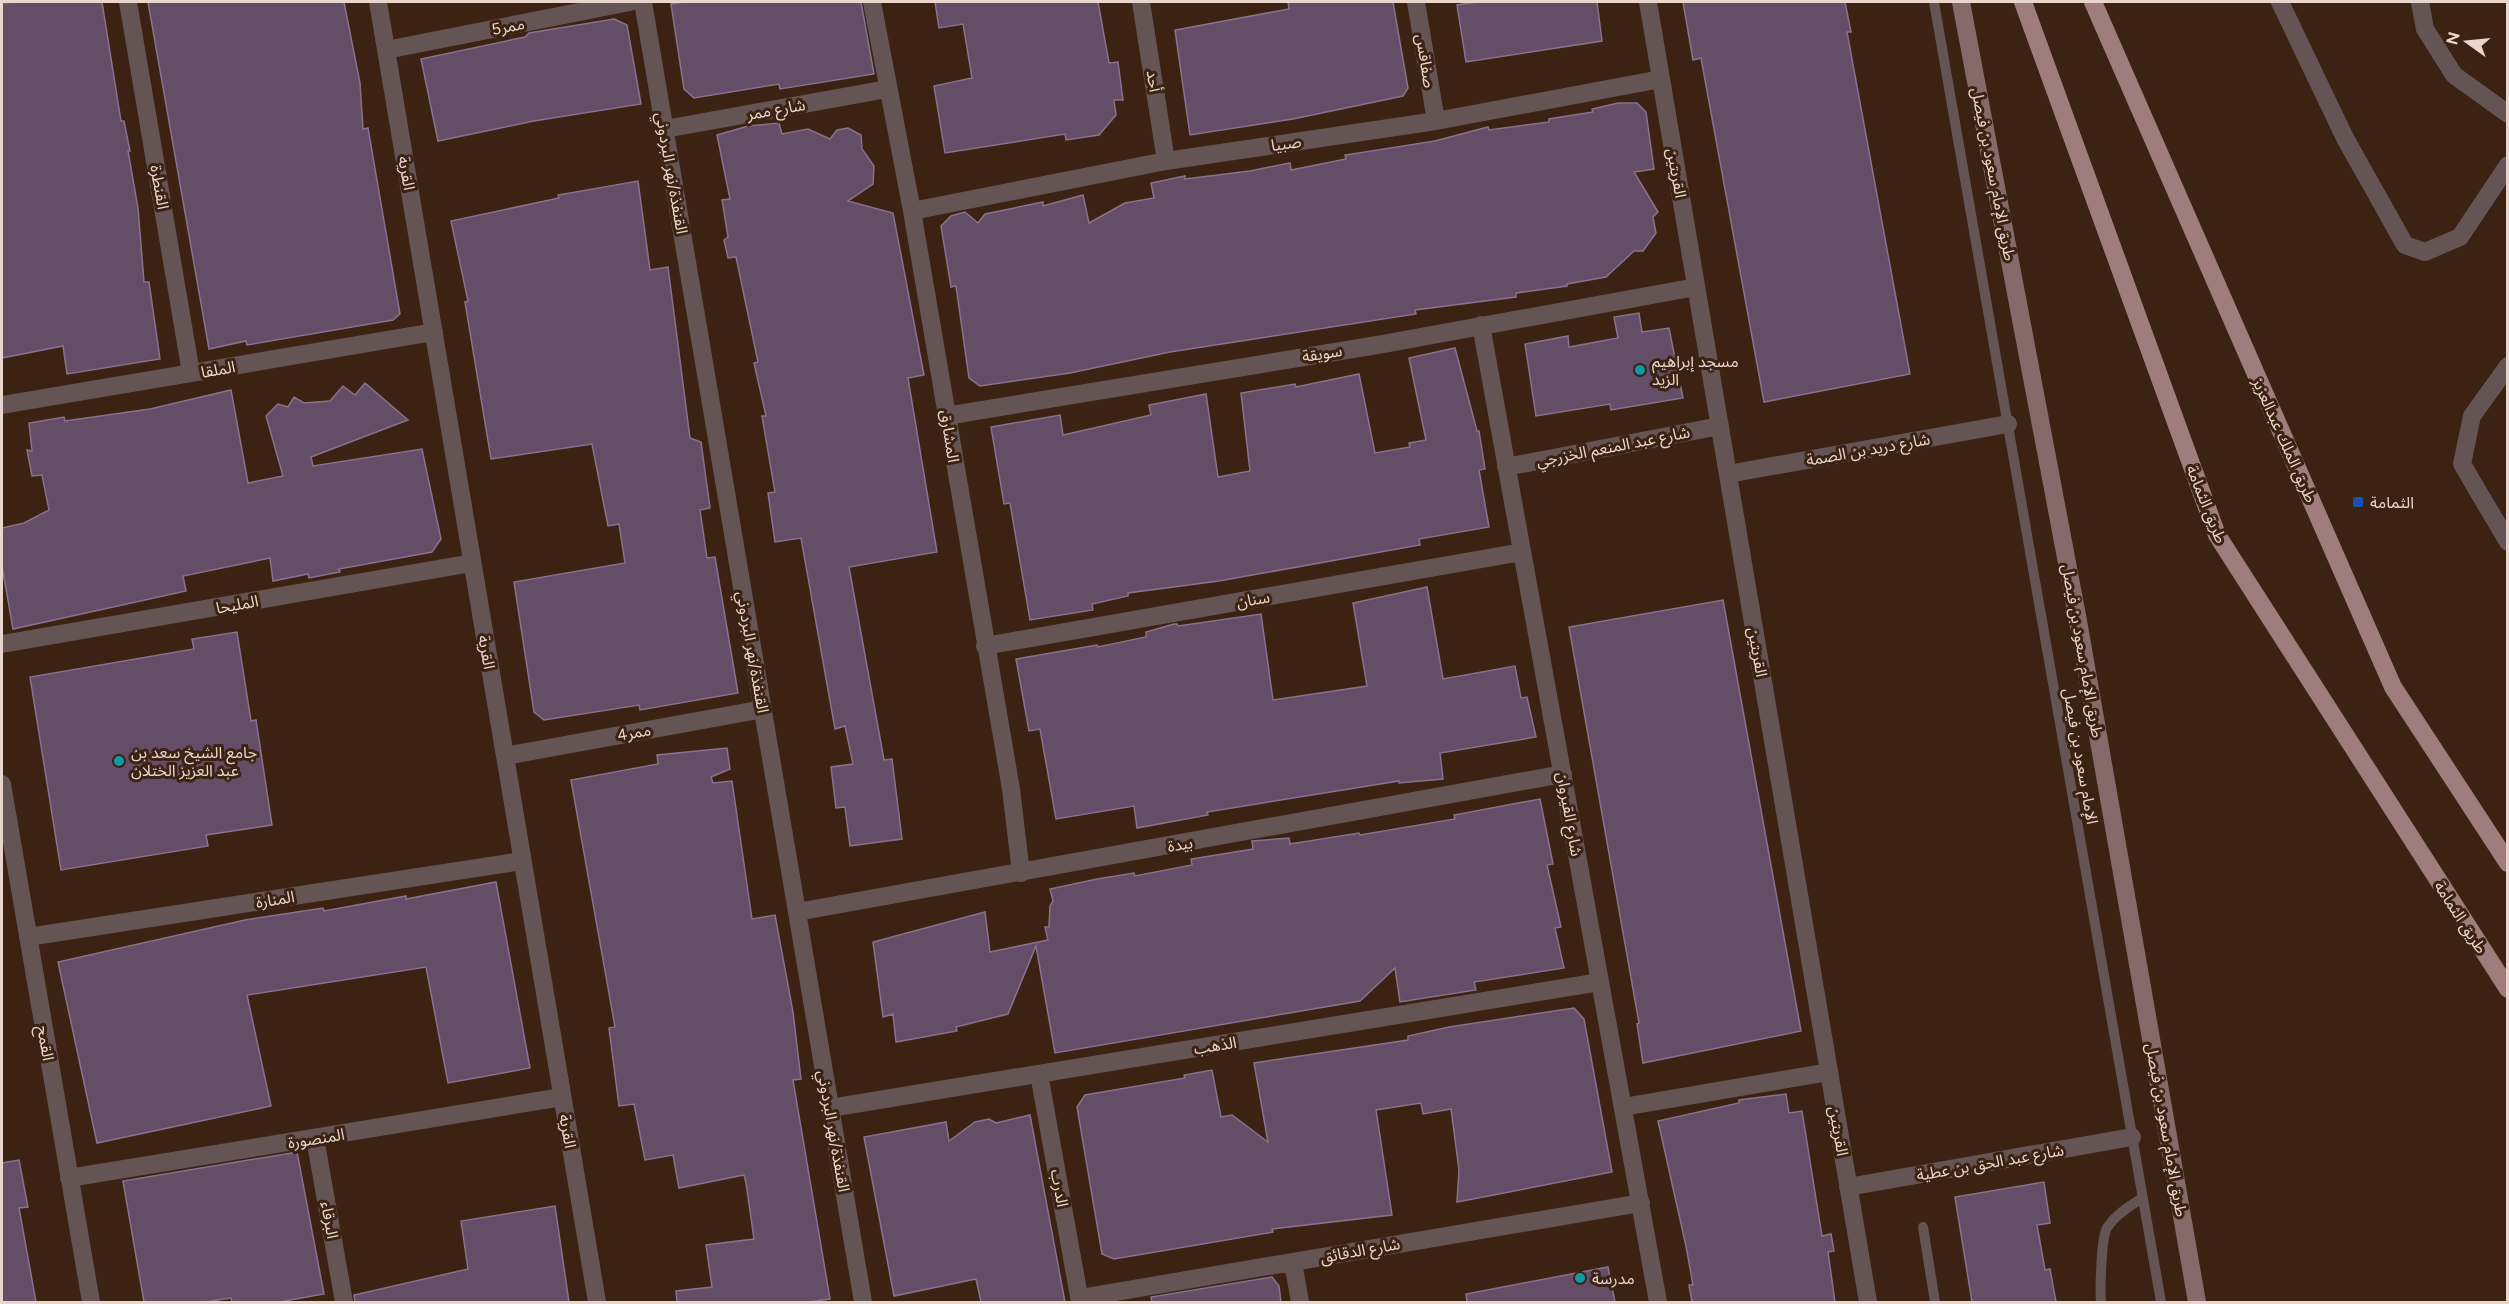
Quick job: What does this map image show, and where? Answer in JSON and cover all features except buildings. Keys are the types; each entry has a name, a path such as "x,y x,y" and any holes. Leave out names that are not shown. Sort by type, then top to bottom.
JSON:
{"main road":[{"name":"طريق الإمام سعود بن فيصل","path":"1961,2 2078,621 2197,1302"},
{"name":"طريق الثمامة","path":"2023,2 2217,535 2508,989"},
{"name":"طريق الملك عبدالعزيز","path":"2093,2 2393,687 2508,863"}],"street":[{"name":"القنطرة","path":"128,2 191,373"},
{"name":"القرية","path":"378,2 597,1302"},
{"name":"ممر5","path":"386,50 630,2"},
{"name":"القنفذة/نهر البردوني","path":"643,2 862,1302"},
{"name":"المشارق","path":"872,2 912,211 1011,789 1021,873"},
{"name":"أحد","path":"1141,2 1166,161"},
{"name":"صفاقس","path":"1416,2 1436,121"},
{"name":"القريتين","path":"1648,2 1868,1302"},
{"path":"2280,2 2345,138 2405,245 2425,252 2460,237 2508,165"},
{"path":"2420,2 2425,28 2454,75 2508,114"},
{"name":"صبيا","path":"912,211 1166,161 1436,121 1661,79"},
{"name":"شارع ممر","path":"664,129 887,88"},
{"name":"سويقة","path":"946,416 1383,344 1696,287"},
{"name":"شارع القيروان","path":"1481,325 1658,1302"},
{"name":"الملقا","path":"2,405 434,332"},
{"path":"2508,366 2472,416 2462,464 2508,542"},
{"name":"شارع دريد بن الصمة","path":"1728,474 2008,424"},
{"name":"شارع عبد المنعم الخزرجي","path":"1506,467 1720,426"},
{"name":"سنان","path":"985,646 1522,552"},
{"name":"المليحا","path":"2,644 472,563"},
{"name":"ممر4","path":"505,756 762,709"},
{"name":"بيدة","path":"796,912 1563,774"},
{"name":"القمح","path":"2,784 6,835 28,937 91,1302"},
{"name":"المنارة","path":"28,937 522,861"},
{"name":"الذهب","path":"830,1108 1600,982"},
{"path":"1623,1107 1829,1072"},
{"name":"الدرب","path":"1039,1074 1080,1300"},
{"name":"المنصورة","path":"69,1178 562,1098"},
{"name":"شارع عبد الحق بن عطية","path":"1848,1188 2132,1137"},
{"name":"البرقاء","path":"315,1138 344,1302"},
{"name":"شارع الدقائق","path":"1080,1300 1641,1203"},
{"path":"1293,1262 1300,1302"}],"lane":[{"name":"الإمام سعود بن فيصل","path":"1934,2 2161,1302"},
{"path":"2101,1302 2100,1289 2106,1229 2125,1209 2142,1197"},
{"path":"1923,1227 1935,1302"}],"place":[{"name":"مسجد إبراهيم الزيد","path":"1640,370"},
{"name":"الثمامة","path":"2358,502"},
{"name":"جامع الشيخ سعد بن عبد العزيز الختلان","path":"119,761"},
{"name":"مدرسة","path":"1580,1278"}]}
